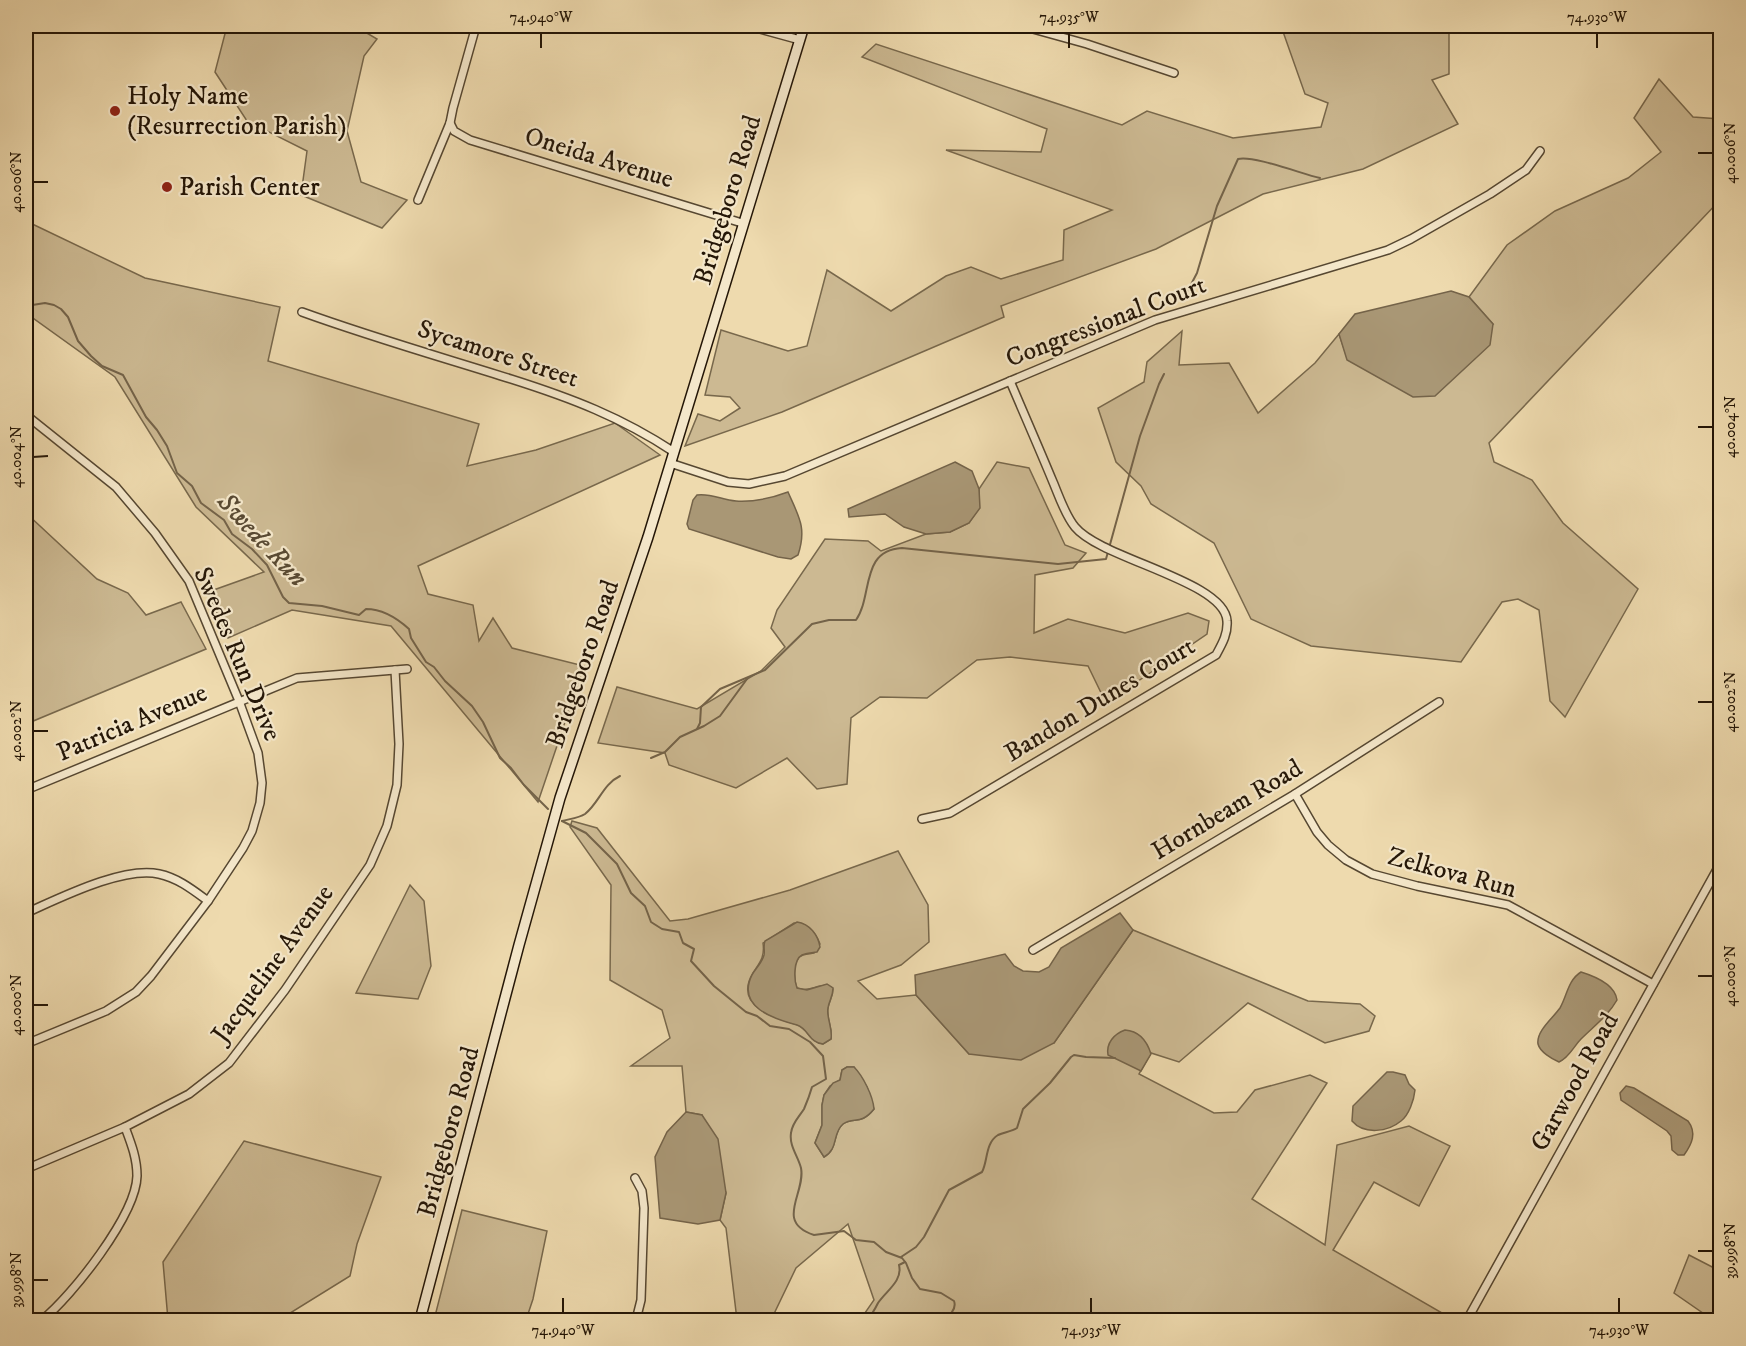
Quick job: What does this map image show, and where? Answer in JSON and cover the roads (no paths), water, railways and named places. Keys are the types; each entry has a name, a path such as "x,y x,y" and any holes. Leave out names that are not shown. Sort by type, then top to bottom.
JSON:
{"main road":[{"name":"Bridgeboro Road","path":"420,1320 560,798 674,452 804,26"}],"street":[{"path":"26,34 32,26"},
{"path":"418,200 450,123 476,26"},
{"path":"749,26 800,40"},
{"path":"1022,26 1087,44 1174,74"},
{"name":"Oneida Avenue","path":"450,123 454,131 470,140 742,224"},
{"name":"Congressional Court","path":"670,463 728,482 749,484 784,476 1155,320 1388,250 1411,240 1491,194 1526,170 1540,151"},
{"name":"Sycamore Street","path":"302,312 562,394 621,419 674,452"},
{"name":"Bandon Dunes Court","path":"922,819 950,813 1216,655 1225,639 1227,619 1218,602 1197,588 1098,544 1075,528 1010,381"},
{"name":"Swedes Run Drive","path":"26,415 116,488 155,533 189,581 258,753 262,783 260,803 252,831 243,848 208,901 151,976 136,992 106,1011 26,1044"},
{"name":"Patricia Avenue","path":"26,790 297,678 407,669"},
{"name":"Jacqueline Avenue","path":"26,1169 125,1126 189,1094 229,1063 285,990 370,865 387,826 397,785 399,744 395,670"},
{"name":"Hornbeam Road","path":"1033,950 1295,794 1439,702"},
{"name":"Zelkova Run","path":"1295,794 1317,832 1328,845 1346,860 1372,874 1508,906 1653,984"},
{"name":"Garwood Road","path":"1467,1320 1720,864"},
{"path":"26,913 114,878 141,871 161,874 178,880 208,901"},
{"path":"42,1320 62,1301 90,1268 126,1213 134,1195 137,1178 136,1162 125,1126"},
{"path":"635,1178 642,1191 644,1208 641,1300 636,1320"}],"waterway":[{"path":"1186,294 1197,273 1217,206 1238,159 1266,162 1320,178"},
{"name":"Swede Run","path":"26,306 45,303 61,309 68,317 78,341 91,356 102,366 123,375 146,417 167,446 177,473 192,486 201,503 224,520 232,534 252,549 267,565 283,597 289,603 322,606 359,615 366,609 378,611 395,618 409,629 411,638 426,662 434,667 445,681 472,706 483,722 500,758 548,809"},
{"path":"697,729 700,723 701,707 720,689 765,670 812,624 829,620 856,620 861,610 873,565 879,557 889,551 902,548 1058,564 1106,559 1140,436 1164,374"},
{"path":"651,758 665,752 680,737 720,716 747,679"},
{"path":"562,821 585,814 609,784 620,776"},
{"name":"Swede Run","path":"562,821 586,833 617,864 631,893 645,906 651,922 662,929 679,932 683,943 694,949 691,961 714,986 746,1012 757,1016 770,1026 789,1029 810,1042 823,1056 826,1079 812,1087 804,1109 794,1123 791,1133 792,1147 801,1168 800,1187 794,1206 796,1223 814,1235 844,1231 856,1240 874,1242 886,1252 902,1258 920,1289 941,1293 954,1301 952,1312 942,1320"},
{"path":"901,1257 916,1247 924,1237 949,1190 982,1172 994,1138 1017,1128 1023,1109 1050,1083 1071,1057 1074,1055 1115,1058"},
{"path":"867,1320 899,1276 899,1265 905,1262"}],"place":[{"name":"Holy Name (Resurrection Parish)","path":"115,111"},
{"name":"Parish Center","path":"167,187"}]}
